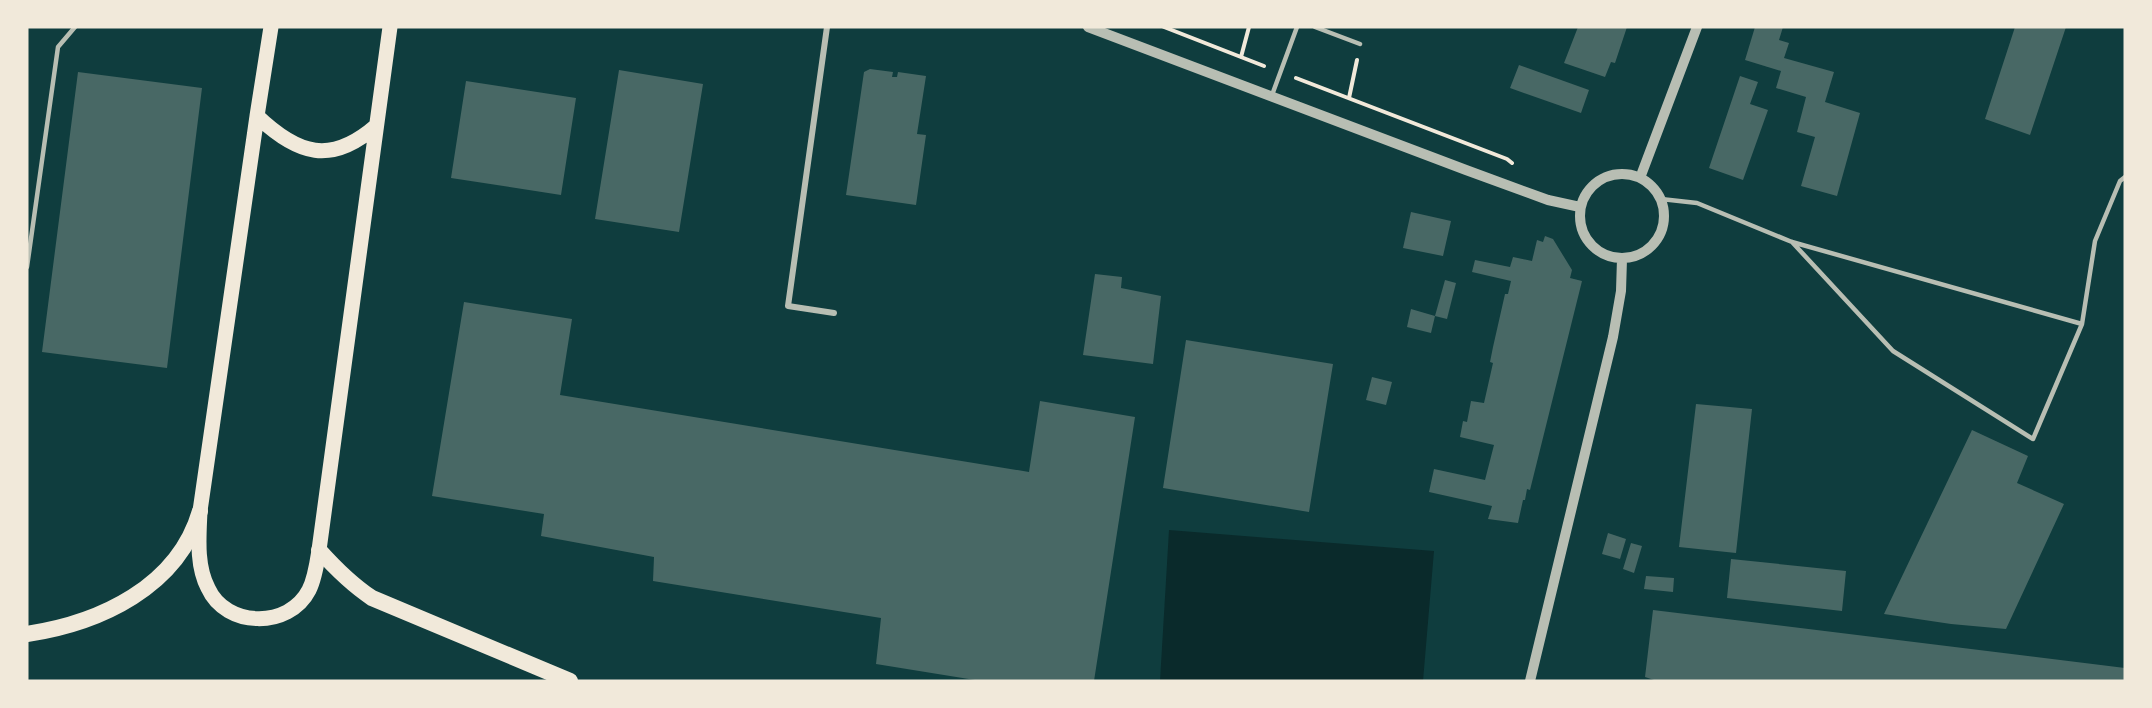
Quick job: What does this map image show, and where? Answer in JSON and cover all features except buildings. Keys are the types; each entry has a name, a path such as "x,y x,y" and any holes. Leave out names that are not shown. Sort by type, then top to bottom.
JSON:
{"highway":[{"path":"27,634 74,624 97,615 132,598 151,585 178,557 195,527 200,511"},
{"path":"319,550 352,585 372,598 570,681"}],"main road":[{"path":"271,27 200,511 199,539 203,576 215,601 226,609 255,620 270,619 293,609 309,590 319,550 391,30"},
{"path":"257,117 283,138 298,145 331,152 362,139 376,126"}],"street":[{"path":"827,27 788,306 834,313"},
{"path":"1088,27 1548,200 1580,207"},
{"path":"1640,178 1697,27"},
{"path":"1618,174 1640,178 1653,187 1661,199 1664,214 1660,236 1644,252 1622,259 1608,256 1589,243 1580,223 1580,207 1586,193 1603,178 1618,174"},
{"path":"1530,681 1613,337 1621,291 1622,259"}],"lane":[{"path":"27,267 58,47 75,27"},
{"path":"1271,96 1297,27"},
{"path":"1315,27 1360,44"},
{"path":"1792,242 1893,351 2033,439 2082,324 2095,241 2120,181 2125,177"},
{"path":"1661,199 1697,203 1792,242 2082,324"}],"path":[{"path":"1164,27 1508,159 1516,167"},
{"path":"1240,57 1250,27"}],"water":[{"path":"1169,530 1434,551 1423,681 1160,681"}]}
